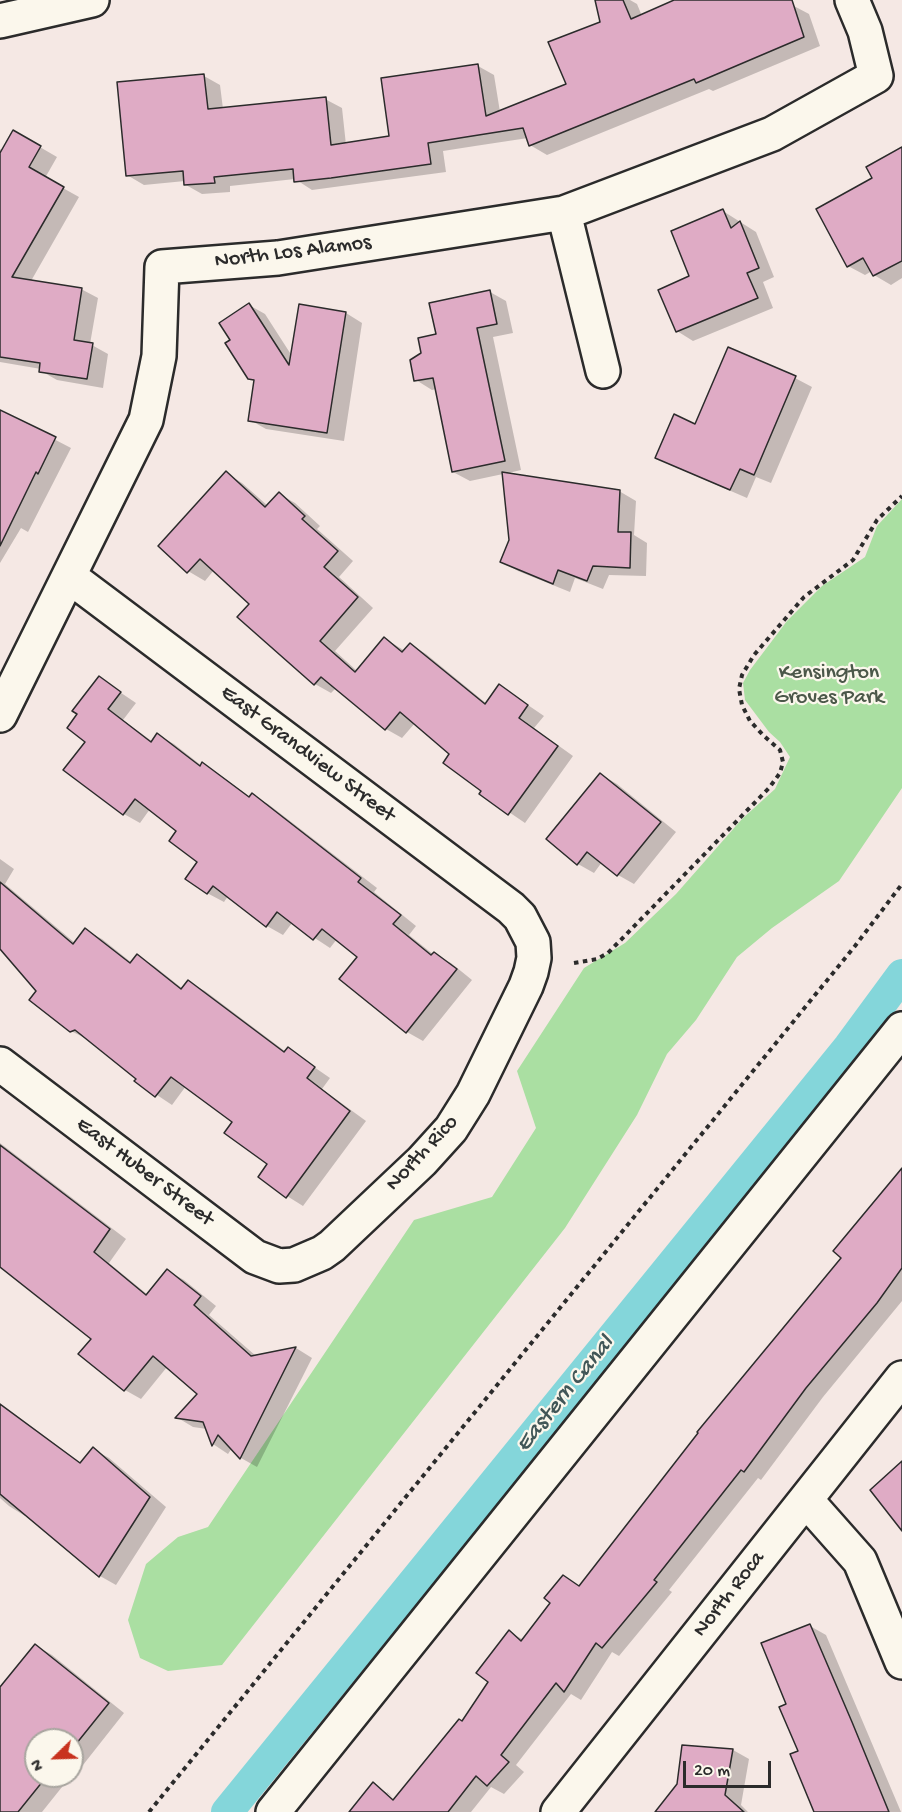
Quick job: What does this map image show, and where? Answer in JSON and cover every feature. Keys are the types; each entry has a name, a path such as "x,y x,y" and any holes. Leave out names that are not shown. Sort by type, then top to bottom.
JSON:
{"street":[{"path":"0,21 92,0"},
{"name":"North Los Alamos","path":"0,715 146,420 159,356 162,267 278,258 564,213 772,134 876,76 866,31 852,0"},
{"path":"564,213 603,372"},
{"name":"East Grandview Street","path":"70,577 511,908 520,917 533,942"},
{"name":"North Rico","path":"294,1265 309,1261 332,1246 422,1161 451,1129 473,1094 526,986 534,958 533,942"},
{"path":"273,1812 902,1029"},
{"name":"East Huber Street","path":"0,1064 255,1257 279,1266 294,1265"},
{"name":"North Roca","path":"558,1812 902,1377"},
{"path":"806,1500 860,1561 902,1662"}],"path":[{"path":"574,963 597,959 608,953 770,788 780,773 783,762 780,750 750,721 742,705 739,688 742,675 754,655 804,597 853,560 877,520 902,496"},
{"path":"149,1812 855,946 902,884"}],"green space":[{"name":"Kensington Groves Park","path":"902,499 902,788 839,881 772,928 737,957 696,1020 667,1054 637,1115 565,1228 222,1665 168,1671 140,1658 128,1620 146,1564 178,1537 208,1527 414,1220 492,1197 536,1128 517,1071 584,968 625,943 676,894 742,819 775,789 790,757 745,700 743,683 750,670 787,621 822,586 865,557 877,526"}],"building":[{"path":"595,0 623,0 631,19 674,0 792,0 804,37 696,83 694,79 529,146 523,128 428,143 431,164 294,182 293,169 214,177 215,183 184,185 183,171 126,176 117,82 204,74 208,109 326,97 331,145 389,136 381,78 478,64 486,116 566,84 548,42 600,22"},
{"path":"13,130 41,146 29,167 64,187 12,277 82,288 74,340 93,343 87,379 39,372 40,363 0,357 0,153"},
{"path":"902,147 902,261 873,276 863,258 847,267 816,209 872,178 866,167"},
{"path":"723,209 731,228 740,221 759,268 747,273 758,298 676,332 658,290 689,276 671,231"},
{"path":"490,290 497,324 477,328 505,461 452,472 433,378 414,381 410,360 421,353 418,338 436,334 429,303"},
{"path":"249,303 289,365 299,304 346,312 327,433 248,421 254,380 248,379 225,343 230,340 219,323"},
{"path":"728,347 796,376 754,475 740,469 730,490 655,458 674,414 695,424"},
{"path":"0,410 56,437 0,546"},
{"path":"226,471 265,507 279,492 305,516 302,519 338,551 324,567 358,597 320,641 355,672 384,637 402,652 410,643 485,704 499,684 528,705 519,718 558,746 508,815 479,794 481,791 443,763 449,754 400,712 385,730 321,677 314,685 237,617 249,604 200,559 187,573 158,546"},
{"path":"502,472 620,490 618,532 631,532 630,568 593,566 587,581 558,570 553,584 500,562 509,540"},
{"path":"99,676 121,692 108,709 151,742 157,733 200,766 202,762 249,797 252,793 361,878 358,882 401,915 393,924 431,955 434,952 457,969 406,1033 339,979 357,957 322,929 313,940 277,912 266,927 213,886 207,894 185,879 197,862 169,841 176,831 135,799 123,815 63,770 85,742 67,728 77,714 72,711"},
{"path":"600,773 661,822 617,876 587,852 577,865 546,839"},
{"path":"0,882 73,944 85,928 130,963 137,954 181,989 188,980 284,1052 288,1047 315,1067 307,1078 350,1111 286,1198 258,1177 267,1164 224,1133 232,1122 171,1077 155,1097 75,1030 70,1032 29,1000 36,991 0,949"},
{"path":"0,1145 110,1229 94,1252 146,1295 167,1269 201,1296 194,1305 251,1356 296,1347 240,1459 218,1435 212,1446 203,1422 175,1418 197,1394 153,1356 124,1391 78,1354 91,1339 0,1267"},
{"path":"902,1168 902,1268 877,1303 806,1388 744,1472 741,1470 654,1580 657,1582 602,1648 596,1643 564,1692 556,1683 501,1755 509,1762 487,1786 476,1776 448,1812 349,1812 373,1782 393,1800 459,1719 462,1721 488,1682 476,1673 509,1630 521,1641 550,1603 544,1598 563,1575 579,1586 697,1432 841,1258 833,1251"},
{"path":"0,1404 80,1463 93,1447 150,1497 99,1577 0,1494"},
{"path":"902,1461 902,1531 870,1490"},
{"path":"810,1624 889,1812 814,1812 790,1754 798,1751 779,1707 786,1704 761,1643"},
{"path":"35,1644 109,1703 84,1734 84,1728 24,1728 24,1788 37,1788 18,1812 0,1812 0,1687"},
{"path":"682,1745 733,1749 725,1795 744,1812 655,1812 677,1784"}],"waterway":[{"name":"Eastern Canal","path":"227,1812 849,1047 902,975"}]}
